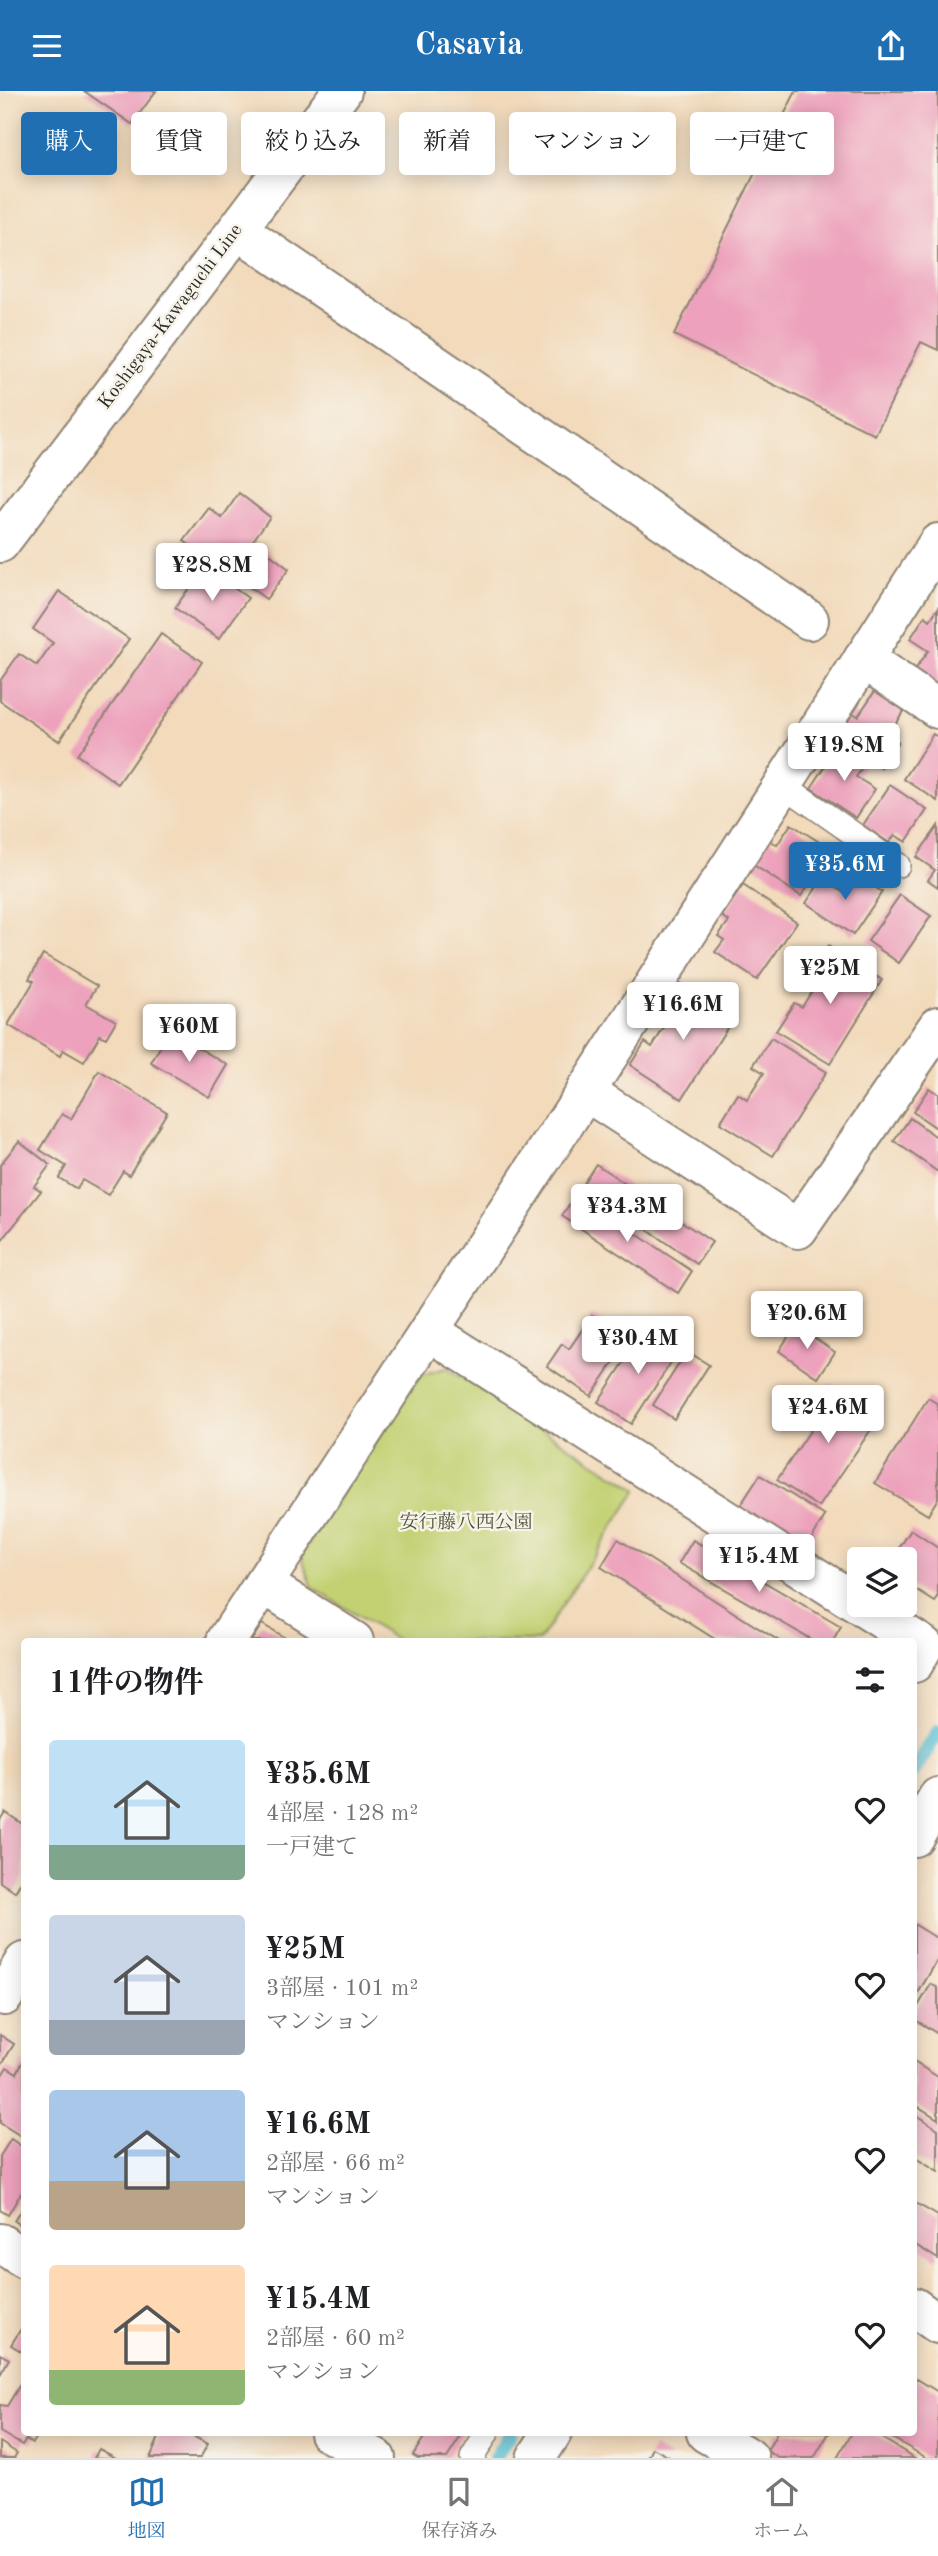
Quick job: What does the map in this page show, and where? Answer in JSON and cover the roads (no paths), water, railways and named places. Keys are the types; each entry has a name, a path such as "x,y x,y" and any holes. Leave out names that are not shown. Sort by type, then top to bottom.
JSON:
{"street":[{"name":"Koshigaya-Kawaguchi Line","path":"0,543 342,91"},
{"path":"238,230 809,620"},
{"path":"228,1638 938,543"},
{"path":"863,659 938,709"},
{"path":"585,1091 798,1229 938,1026"},
{"path":"429,1331 911,1638"},
{"path":"263,1584 349,1638"},
{"path":"917,1642 924,1646 917,1658"},
{"path":"917,1832 938,1797"},
{"path":"11,2002 21,1971"},
{"path":"0,2243 21,2257"},
{"path":"917,2309 938,2324"},
{"path":"335,2436 376,2458"},
{"path":"536,2458 550,2436"},
{"path":"711,2436 749,2458"}],"lane":[{"path":"782,784 898,865"},
{"path":"472,2458 485,2436"}],"waterway":[{"path":"917,1766 938,1732"},
{"path":"495,2458 508,2436"}],"park label":[{"name":"安行藤八西公園","path":"466,1523"}]}
